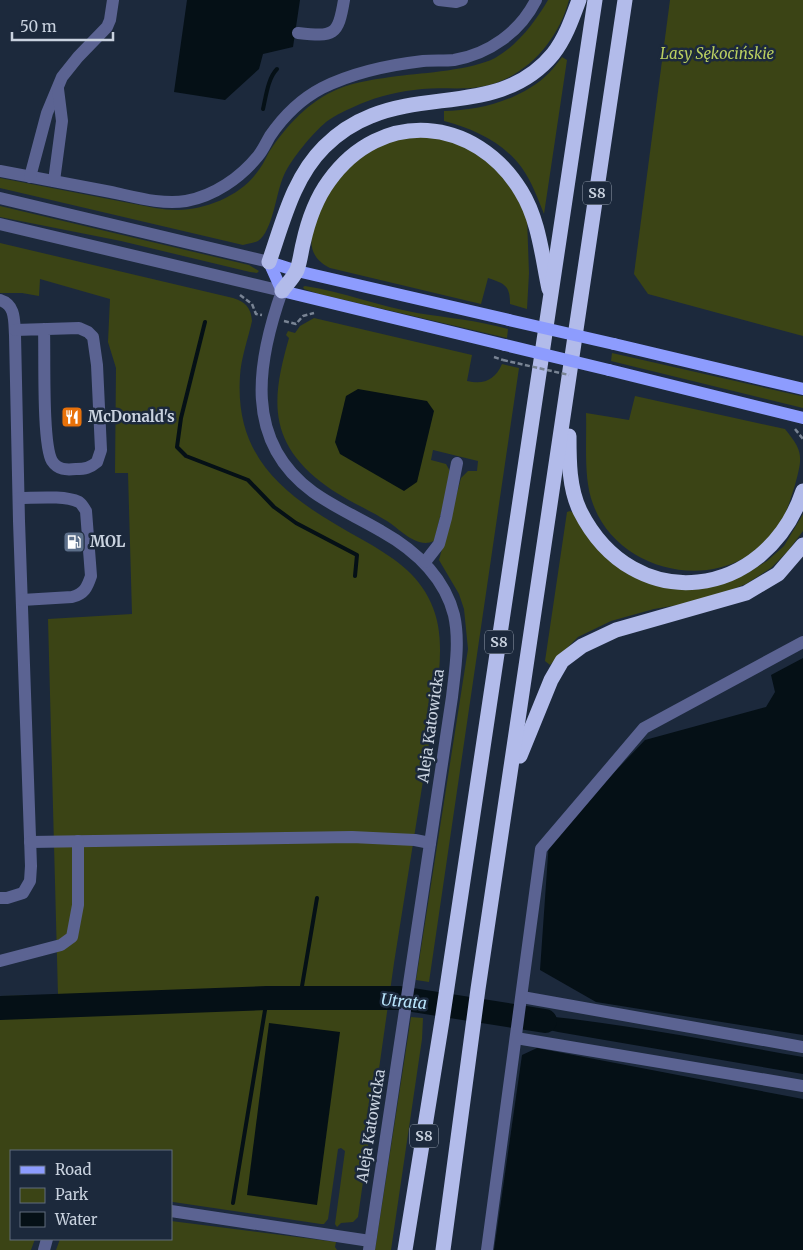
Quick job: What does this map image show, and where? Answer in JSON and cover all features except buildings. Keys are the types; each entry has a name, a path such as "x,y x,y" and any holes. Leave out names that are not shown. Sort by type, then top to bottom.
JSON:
{"highway":[{"path":"269,262 292,196 300,179 314,158 338,134 372,115 410,106 495,93 521,80 553,54 564,37 579,0"},
{"name":"S8","path":"406,1250 595,0"},
{"name":"S8","path":"443,1250 478,989 625,0"},
{"path":"282,291 296,271 313,206 329,180 350,155 395,132 423,130 443,132 463,139 483,150 503,166 522,192 537,227 551,300"},
{"path":"569,381 569,468 580,510 595,535 607,549 621,562 634,570 675,583 698,584 736,571 761,555 778,539 803,491"},
{"path":"509,788 526,740 562,661 582,646 616,630 746,593 778,574 803,546"}],"main road":[{"path":"269,262 296,271 803,389"},
{"path":"269,262 282,291 803,418"}],"street":[{"path":"30,177 47,113 58,86 65,72 78,56 107,27 113,0"},
{"path":"298,33 327,35 334,32 339,25 344,0"},
{"path":"439,0 456,2 462,0"},
{"path":"0,171 157,201 184,201 204,196 236,178 258,156 282,120 298,103 320,89 352,75 424,61 454,60 488,50 508,35 521,22 536,0"},
{"path":"54,182 62,121 58,86"},
{"path":"0,198 269,262"},
{"path":"0,224 282,291"},
{"name":"Aleja Katowicka","path":"282,291 271,325 261,380 263,414 267,433 274,447 296,477 313,492 395,539 425,562 447,595 454,614 457,634 452,697 369,1245"},
{"path":"0,300 9,305 14,313 15,330 30,842 30,881 24,893 0,898"},
{"path":"15,330 68,327 82,329 91,334 94,341 101,450 97,462 86,469 62,469 52,461 48,452 44,329"},
{"path":"425,562 439,544 457,463"},
{"path":"19,498 63,499 79,502 83,506 86,511 91,576 88,587 78,595 22,600"},
{"path":"487,1250 541,849 644,728 803,642"},
{"path":"30,842 352,837 415,840 430,843"},
{"path":"0,961 61,945 72,937 78,905 78,841"},
{"path":"522,997 803,1047"},
{"path":"516,1038 803,1086"},
{"path":"172,1211 369,1245"}],"path":[{"path":"502,360 569,381"}],"green space":[{"path":"548,0 569,0 557,30 537,57 510,76 495,83 479,87 422,89 390,94 360,104 326,122 292,161 281,182 274,211 267,229 256,242 243,245 0,188 0,178 160,209 188,209 210,204 230,195 248,183 259,170 276,142 299,115 317,100 345,86 360,82 461,68 495,58 511,47 525,32"},
{"name":"Lasy Sękocińskie","path":"670,0 803,0 803,336 648,294 634,274"},
{"path":"562,57 567,60 544,214 529,179 514,159 487,138 466,128 444,121 444,111 486,106 514,96 538,82 551,71"},
{"path":"428,136 459,141 496,168 514,191 527,218 529,273 527,309 510,304 508,289 499,282 488,278 481,304 330,268 320,261 314,253 311,244 314,224 340,174 383,144 399,139"},
{"path":"0,206 249,265 259,271 257,273 250,272 121,241 0,217"},
{"path":"0,243 233,298 244,303 249,309 252,321 243,355 240,376 241,407 247,434 258,457 274,478 314,511 384,552 403,566 419,583 431,603 438,625 440,647 437,693 394,963 358,1217 353,1222 341,1223 337,1227 335,1224 345,1151 341,1148 338,1149 328,1219 324,1224 173,1202 172,1150 10,1150 10,1240 35,1240 31,1250 0,1250 0,996 58,995 48,619 132,614 128,473 115,473 116,368 108,342 110,299 40,279 39,296 22,293 0,293"},
{"path":"303,287 417,313 473,321 508,329 507,338 319,294 304,289"},
{"path":"314,318 472,355 467,381 484,382 496,374 502,364 519,368 429,982 416,980 468,649 464,609 459,594 439,560 461,478 468,471 477,471 478,461 433,450 431,460 446,464 451,473 434,541 428,543 415,541 387,521 345,498 321,482 303,466 291,450 283,434 278,416 277,398 283,359 289,338 286,335 288,331 295,333 300,326"},
{"path":"612,353 803,396 803,408 611,361"},
{"path":"635,396 785,429 800,454 798,475 782,520 762,545 744,558 723,567 701,571 678,570 656,564 636,555 618,542 603,524 590,494 586,459 586,413 629,420"},
{"path":"567,512 574,513 592,541 612,562 632,576 709,586 744,575 767,561 784,546 803,514 803,531 788,551 771,568 746,584 718,595 684,604 654,609 611,621 578,637 550,665 545,661"},
{"path":"411,1017 423,1018 422,1039 391,1250 375,1250"},
{"path":"172,1221 336,1242 335,1247 337,1250 56,1250 60,1240 172,1240"}],"water":[{"path":"187,0 300,0 293,47 263,54 259,69 225,100 174,92"},
{"path":"358,389 427,401 434,411 417,482 404,491 340,454 335,442 346,396"},
{"path":"803,658 803,1035 596,1002 540,970 549,841 645,740 766,707 775,692 771,675"},
{"path":"524,1014 629,1027 803,1057 803,1074 558,1032 523,1024"},
{"path":"269,1023 340,1032 317,1205 247,1195"},
{"path":"537,1048 803,1099 803,1250 494,1250 522,1055"}],"waterway":[{"path":"263,109 269,82 277,69"},
{"path":"205,322 181,418 177,447 186,456 248,480 274,507 296,523 357,555 355,576"},
{"path":"300,998 317,898"},
{"path":"233,1203 267,998"},
{"name":"Utrata","path":"0,1008 267,998 400,998 545,1021"}],"place":[{"name":"McDonald's","path":"72,417"},
{"name":"MOL","path":"74,542"}]}
